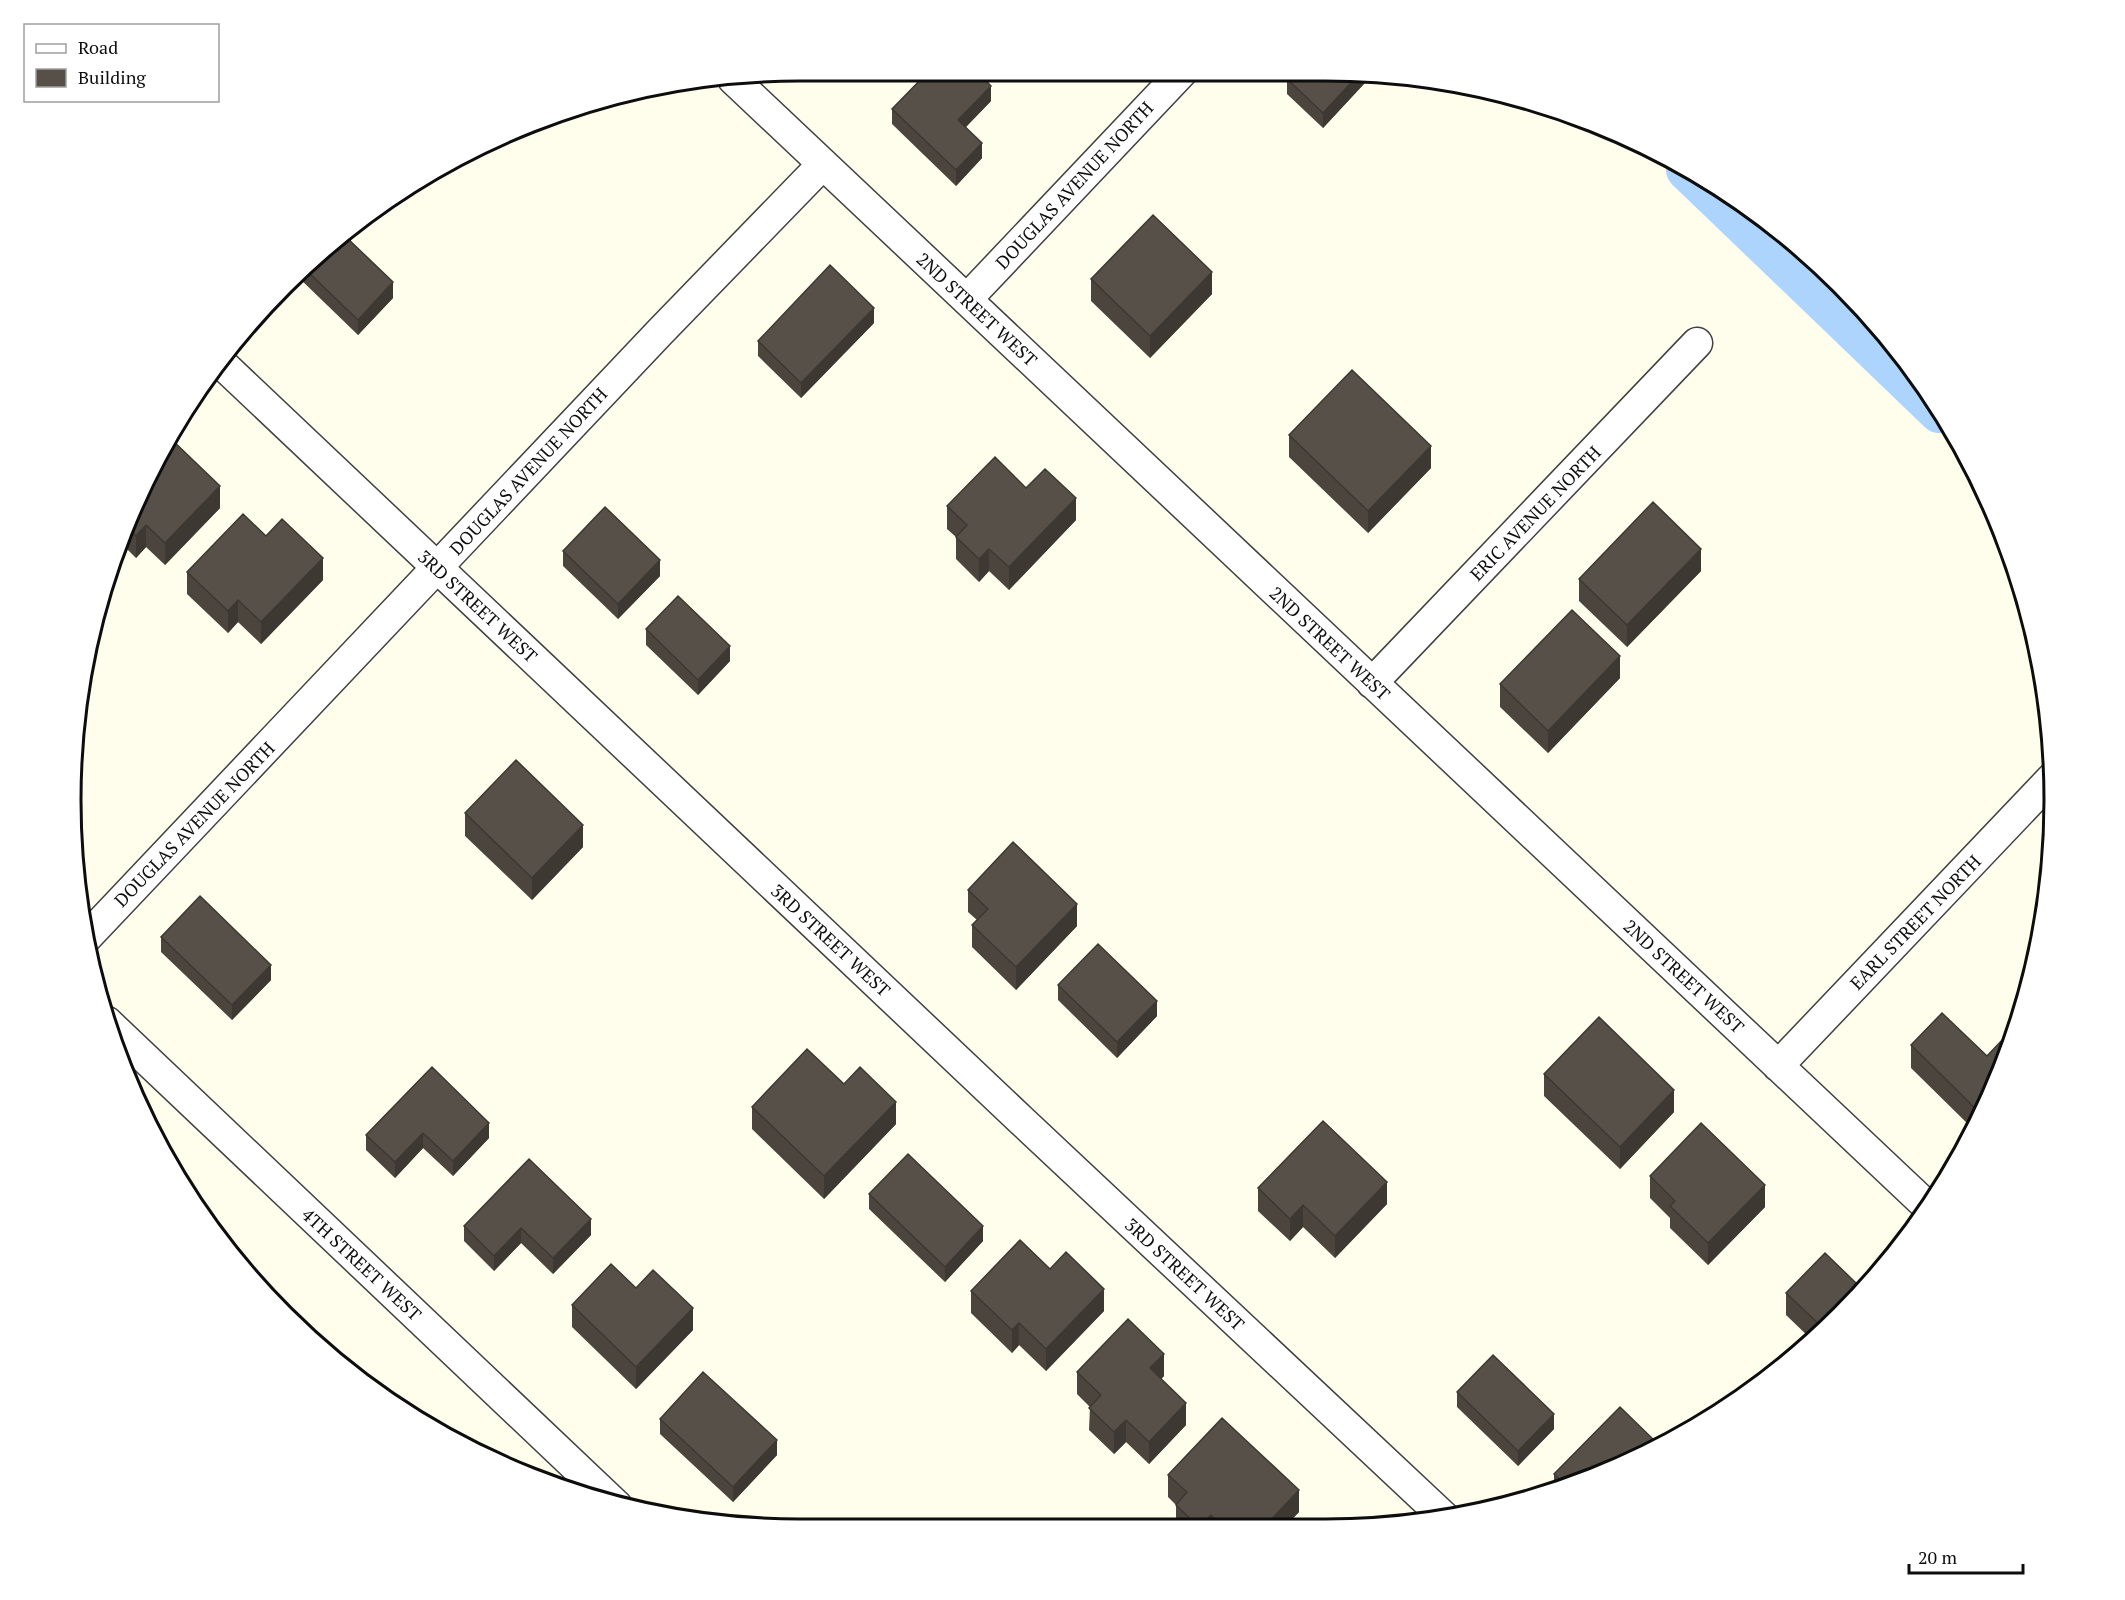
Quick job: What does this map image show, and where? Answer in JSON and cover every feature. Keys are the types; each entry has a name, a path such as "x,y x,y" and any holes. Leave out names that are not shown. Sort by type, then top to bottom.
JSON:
{"street":[{"name":"DOUGLAS AVENUE NORTH","path":"967,299 1173,81"},
{"name":"2ND STREET WEST","path":"739,84 1922,1201"},
{"name":"DOUGLAS AVENUE NORTH","path":"93,930 823,164"},
{"name":"ERIC AVENUE NORTH","path":"1372,683 1697,342"},
{"name":"3RD STREET WEST","path":"226,368 1437,1510"},
{"name":"EARL STREET NORTH","path":"1778,1066 2043,787"},
{"name":"4TH STREET WEST","path":"121,1036 601,1491"}],"building":[{"path":"919,81 986,81 991,86 958,120 982,143 956,170 892,109"},
{"path":"1289,81 1352,82 1323,113"},
{"path":"1153,215 1212,272 1150,336 1091,279"},
{"path":"349,240 393,282 358,320 310,274"},
{"path":"830,265 874,308 801,383 758,341"},
{"path":"1352,370 1431,446 1368,511 1289,435"},
{"path":"175,443 220,486 165,543 146,525 136,536 133,533 136,525"},
{"path":"995,457 1026,488 1045,469 1076,498 1009,567 989,549 979,559 956,537 967,525 947,506"},
{"path":"1653,502 1701,549 1627,625 1579,579"},
{"path":"605,507 660,560 618,604 563,551"},
{"path":"243,514 266,536 282,519 323,558 261,622 238,600 228,611 187,572"},
{"path":"678,596 730,646 698,680 646,629"},
{"path":"1572,610 1620,656 1548,731 1500,684"},
{"path":"516,760 583,825 532,878 465,813"},
{"path":"1013,842 1077,904 1016,967 972,925 988,909 968,890"},
{"path":"200,896 271,965 232,1005 161,937"},
{"path":"1098,944 1157,1001 1117,1042 1058,985"},
{"path":"1942,1013 1987,1056 2003,1039 1975,1108 1911,1045"},
{"path":"1599,1017 1674,1090 1620,1147 1544,1074"},
{"path":"807,1049 844,1084 860,1067 896,1102 824,1176 752,1107"},
{"path":"432,1067 489,1123 453,1161 423,1133 395,1162 366,1135"},
{"path":"1323,1121 1387,1182 1335,1236 1303,1205 1290,1219 1258,1188"},
{"path":"1701,1123 1765,1185 1708,1243 1670,1206 1675,1201 1650,1176"},
{"path":"908,1154 983,1226 945,1267 869,1194"},
{"path":"529,1159 591,1219 553,1258 521,1228 494,1256 464,1226"},
{"path":"1020,1240 1050,1269 1066,1252 1104,1289 1046,1349 1019,1323 1012,1330 971,1291"},
{"path":"1825,1253 1857,1284 1818,1323 1786,1293"},
{"path":"611,1264 636,1288 653,1270 693,1308 636,1367 572,1305"},
{"path":"1128,1319 1164,1354 1150,1368 1186,1403 1149,1442 1126,1420 1114,1432 1089,1408 1101,1395 1077,1372"},
{"path":"1493,1355 1554,1414 1518,1451 1457,1392"},
{"path":"703,1372 777,1440 733,1487 660,1419"},
{"path":"1620,1407 1653,1439 1560,1480 1554,1474"},
{"path":"1222,1418 1299,1490 1272,1519 1215,1519 1211,1515 1207,1519 1191,1519 1176,1505 1187,1492 1168,1475"}],"waterway":[{"path":"1710,193 1915,390"}]}
